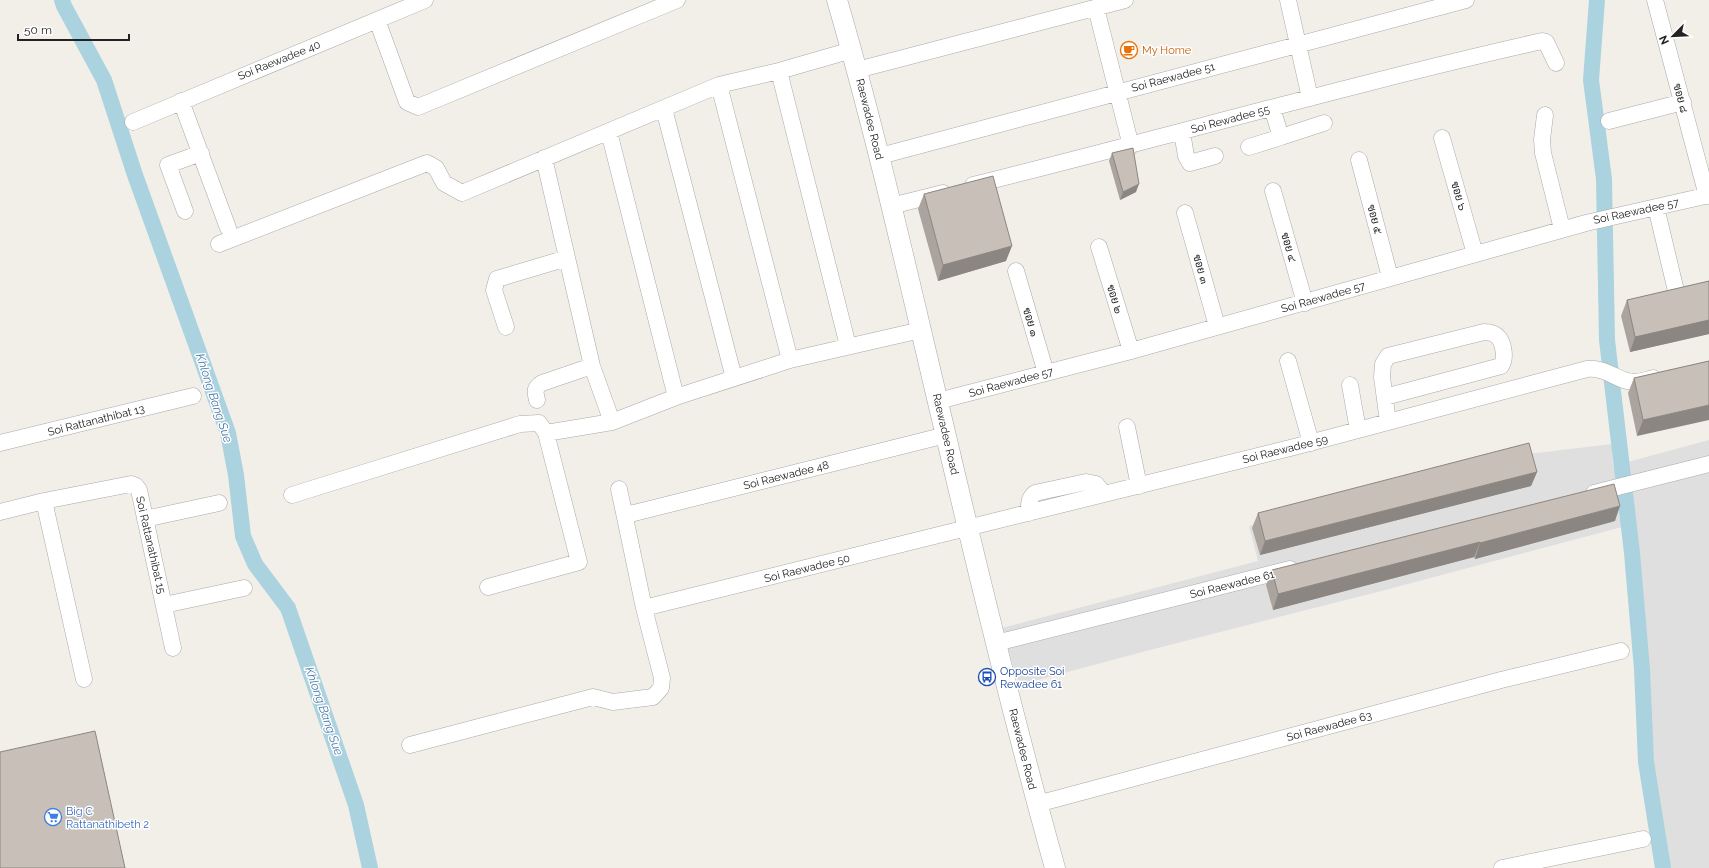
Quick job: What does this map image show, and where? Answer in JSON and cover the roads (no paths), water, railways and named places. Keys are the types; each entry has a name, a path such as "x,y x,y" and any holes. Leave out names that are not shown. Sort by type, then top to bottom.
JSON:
{"street":[{"name":"Soi Raewadee 40","path":"133,122 425,0"},
{"path":"377,20 407,102 418,107 677,0"},
{"name":"Raewadee Road","path":"837,0 858,70 880,156 996,643 1055,868"},
{"path":"858,70 1125,0"},
{"path":"1288,0 1299,43 1310,98"},
{"name":"Soi Raewadee 51","path":"880,156 1299,43 1466,0"},
{"name":"ซอย ๘","path":"1655,0 1708,195"},
{"path":"1096,8 1131,146"},
{"name":"Soi Rewadee 55","path":"891,206 1131,146 1459,60 1542,42 1546,42 1549,46 1556,63"},
{"path":"219,244 427,163 436,168 444,183 462,193 719,85 779,71 852,50"},
{"path":"779,71 848,346"},
{"path":"719,85 790,360"},
{"path":"181,101 228,228"},
{"path":"1609,121 1683,102"},
{"path":"1272,108 1281,137"},
{"path":"664,109 734,378"},
{"path":"1545,115 1542,140 1543,153 1562,229"},
{"path":"1249,147 1324,123"},
{"path":"609,132 676,397"},
{"path":"1182,132 1186,156 1190,163 1215,156"},
{"name":"ซอย ๖","path":"1442,138 1475,254"},
{"path":"185,211 168,165 200,153"},
{"path":"544,158 592,366 612,422"},
{"name":"ซอย ๕","path":"1359,160 1390,277"},
{"name":"ซอย ๔","path":"1273,191 1305,302"},
{"name":"Soi Raewadee 57","path":"938,402 1131,351 1586,222 1708,195"},
{"path":"1656,207 1676,291"},
{"name":"ซอย ๓","path":"1185,213 1217,326"},
{"name":"ซอย ๒","path":"1099,246 1131,351"},
{"path":"506,327 494,290 497,279 567,258"},
{"name":"ซอย ๑","path":"1016,271 1046,373"},
{"path":"546,433 612,422 676,397 790,360 921,330"},
{"path":"1385,397 1501,366 1504,355 1499,338 1492,333 1484,332 1388,356 1383,364 1385,397 1388,422"},
{"path":"1288,361 1311,443"},
{"path":"537,400 535,391 536,387 542,383 592,366"},
{"name":"Soi Raewadee 59","path":"969,528 1311,443 1587,369 1607,372 1630,382 1665,375"},
{"path":"1350,385 1358,430"},
{"name":"Soi Rattanathibat 13","path":"0,443 193,396"},
{"path":"292,494 520,424 539,424 546,433 579,562 488,587"},
{"path":"1127,427 1139,486"},
{"name":"Soi Raewadee 48","path":"626,515 946,435"},
{"path":"1576,498 1709,464"},
{"name":"Soi Rattanathibat 15","path":"0,512 44,501 131,484 136,486 145,519 173,648"},
{"path":"410,745 593,697 613,702 653,697 660,688 662,678 644,608 626,515 619,489"},
{"path":"44,501 84,679"},
{"path":"145,519 219,503"},
{"name":"Soi Raewadee 50","path":"644,608 969,528"},
{"name":"Soi Raewadee 61","path":"996,643 1305,566"},
{"path":"164,605 244,588"},
{"name":"Soi Raewadee 63","path":"1037,804 1478,686 1621,651"},
{"path":"1502,868 1643,840"}],"waterway":[{"name":"Khlong Bang Sue","path":"62,0 104,80 135,175 228,433 236,475 243,536 255,564 288,608 356,805 370,868"},
{"path":"1597,0 1591,80 1604,179 1607,340 1632,553 1642,669 1646,762 1663,868"}],"place":[{"name":"My Home","path":"1129,50"},
{"name":"Opposite Soi Rewadee 61","path":"987,677"},
{"name":"Big C Rattanathibeth 2","path":"53,817"}]}
